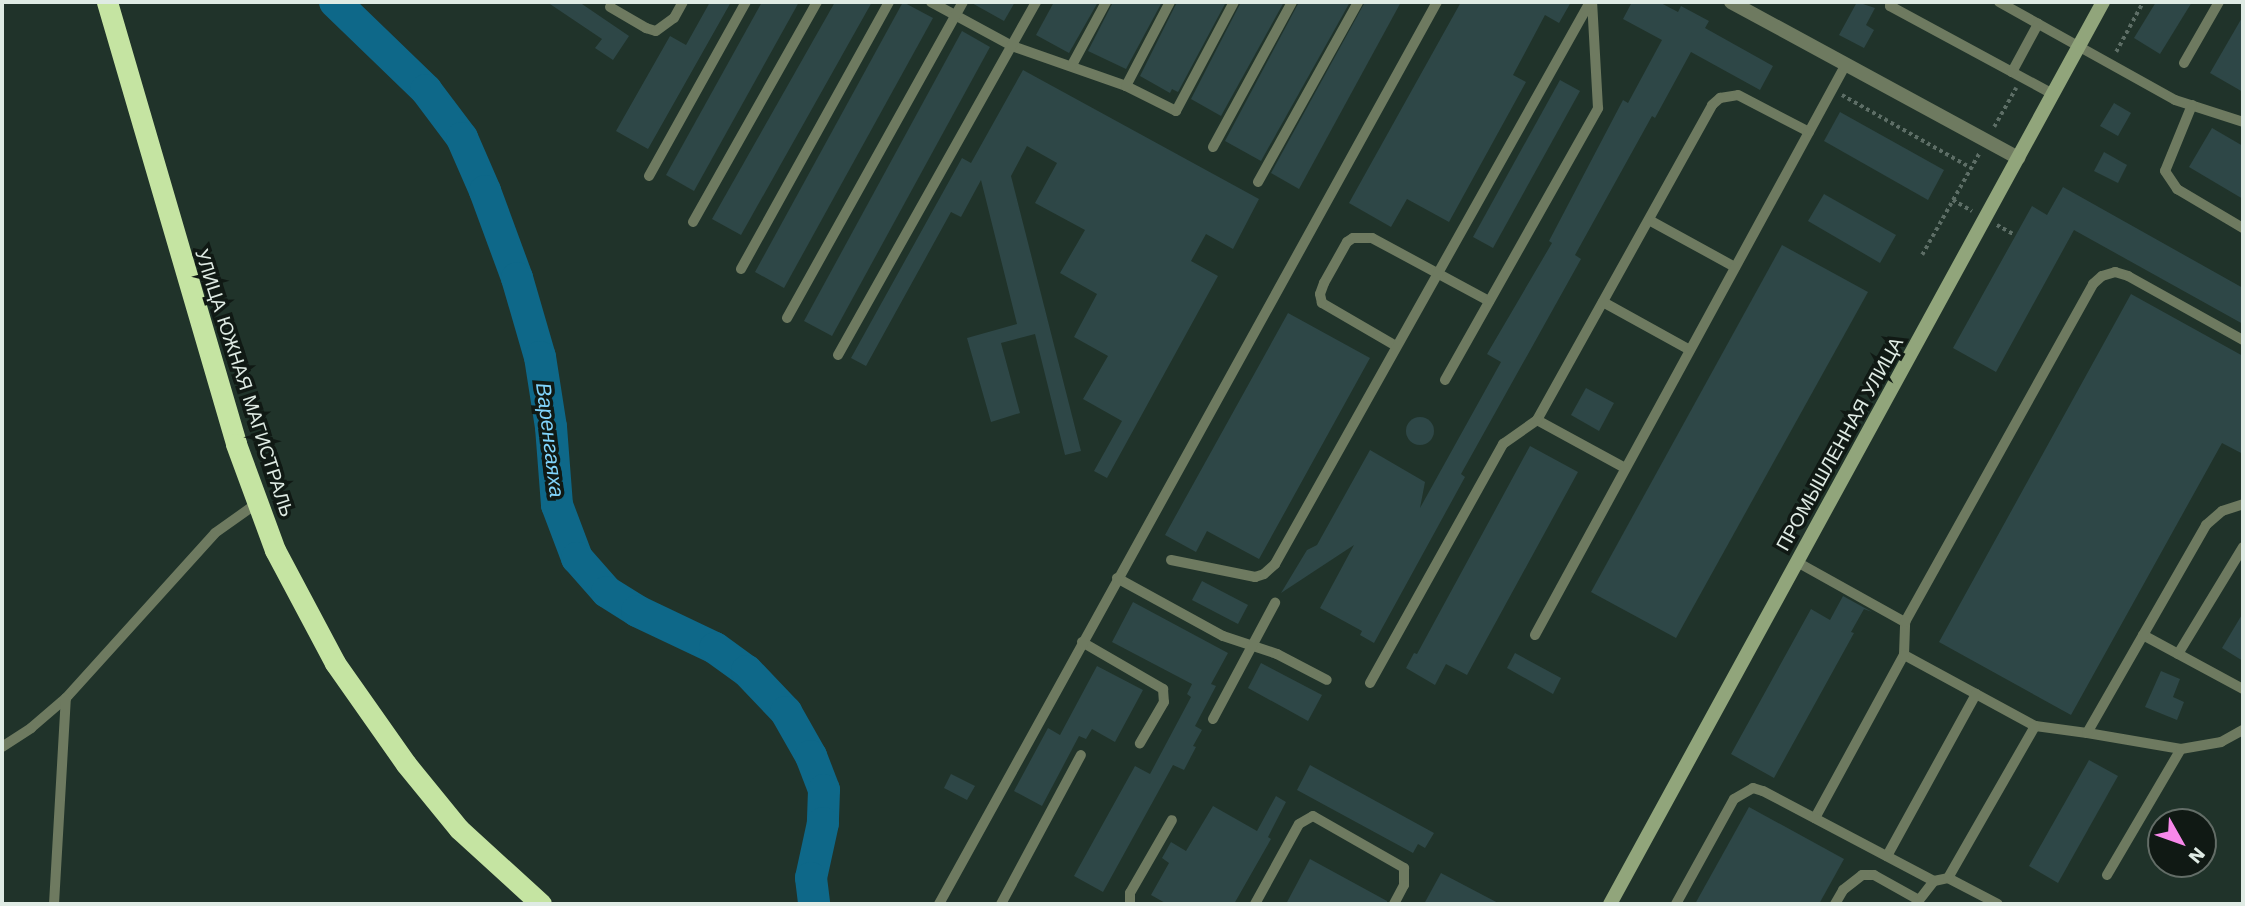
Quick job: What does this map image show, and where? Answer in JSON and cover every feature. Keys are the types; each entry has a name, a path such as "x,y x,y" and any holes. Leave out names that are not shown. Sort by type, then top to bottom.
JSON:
{"highway":[{"name":"УЛИЦА ЮЖНАЯ МАГИСТРАЛЬ","path":"107,2 256,504 312,624 372,717 459,829 541,904"}],"main road":[{"name":"ПРОМЫШЛЕННАЯ УЛИЦА","path":"1610,904 2104,2"}],"street":[{"path":"1731,2 2018,159"}],"lane":[{"path":"609,3 646,28 656,31 674,18 683,2"},
{"path":"649,176 747,2"},
{"path":"694,222 817,2"},
{"path":"741,268 889,2"},
{"path":"930,2 1012,46 1072,65 1125,86 1176,111 1234,2"},
{"path":"787,318 963,2"},
{"path":"838,355 1036,2"},
{"path":"1072,65 1106,2"},
{"path":"1125,86 1170,2"},
{"path":"1213,147 1292,2"},
{"path":"1258,182 1358,2"},
{"path":"939,904 1437,2"},
{"path":"1171,560 1255,577 1264,574 1275,564 1436,272 1591,2"},
{"path":"1445,380 1598,107 1591,2"},
{"path":"1893,2 1890,6 2053,94"},
{"path":"1999,2 2175,100 2243,122"},
{"path":"2185,63 2219,2"},
{"path":"2017,74 2038,24"},
{"path":"1535,635 1846,64"},
{"path":"1370,684 1503,444 1537,420 1712,105 1720,98 1738,95 1809,132"},
{"path":"2192,105 2165,171 2177,189 2243,228"},
{"path":"1649,220 1735,267"},
{"path":"1396,346 1322,303 1320,294 1324,284 1347,242 1361,236 1372,238 1489,302"},
{"path":"1815,818 1904,656 1905,622 2093,284 2102,276 2115,272 2127,276 2243,340"},
{"path":"1603,302 1690,350"},
{"path":"1537,420 1625,468"},
{"path":"2,747 31,728 66,698 215,533 256,504"},
{"path":"2087,733 2206,525 2222,511 2243,504"},
{"path":"2178,653 2243,547"},
{"path":"1797,562 1905,622"},
{"path":"1117,578 1223,636 1277,654 1327,680"},
{"path":"1213,719 1275,603"},
{"path":"2143,635 2243,689"},
{"path":"1082,642 1163,689 1164,702 1140,743"},
{"path":"1904,656 2035,726 2181,749 2221,742 2243,730"},
{"path":"1887,856 1976,694"},
{"path":"54,904 66,698"},
{"path":"1948,878 2035,726"},
{"path":"2107,875 2181,749"},
{"path":"1001,904 1081,755"},
{"path":"1676,904 1734,799 1753,789 1763,791 1934,881"},
{"path":"1255,904 1299,824 1313,816 1404,868 1405,885 1394,904"},
{"path":"1130,904 1130,893 1172,820"},
{"path":"1835,904 1843,890 1862,875 1874,875 1917,902 1934,881 1948,878 1998,904"}],"path":[{"path":"2109,64 2143,2"},
{"path":"1922,255 1986,141 2017,74"},
{"path":"1832,90 1971,168"}],"building":[{"path":"547,2 579,2 629,36 613,60 595,48 602,39"},
{"path":"710,2 731,2 648,149 616,131 670,36 686,45"},
{"path":"762,2 799,2 694,191 666,175"},
{"path":"835,2 872,2 741,235 712,219"},
{"path":"903,2 933,18 784,288 755,272"},
{"path":"970,2 1015,2 1004,21"},
{"path":"1054,2 1098,2 1069,53 1036,35"},
{"path":"1113,2 1162,2 1126,69 1088,51"},
{"path":"1177,2 1226,2 1178,92 1172,89 1170,93 1140,76"},
{"path":"1241,2 1284,2 1221,116 1191,99"},
{"path":"1299,2 1350,2 1261,161 1225,141"},
{"path":"1365,2 1401,2 1299,189 1271,173"},
{"path":"1461,2 1571,2 1559,23 1545,15 1513,75 1526,82 1449,222 1407,199 1391,227 1349,203"},
{"path":"1632,2 1659,2 1678,12 1681,6 1709,21 1705,28 1773,66 1760,90 1691,52 1655,118 1652,116 1575,255 1581,259 1461,474 1465,477 1374,643 1360,635 1362,631 1320,608 1354,545 1281,593 1307,550 1317,545 1370,450 1425,482 1420,508 1501,362 1487,354 1552,243 1549,241 1623,100 1628,103 1662,40 1623,19"},
{"path":"1857,2 1875,8 1866,25 1874,30 1864,48 1839,35"},
{"path":"2156,2 2192,2 2160,54 2134,38"},
{"path":"2243,16 2243,92 2210,73"},
{"path":"962,31 990,47 832,336 804,321"},
{"path":"1023,70 1259,199 1233,249 1206,234 1191,261 1218,276 1107,478 1094,471 1122,421 1083,399 1108,356 1074,337 1097,294 1060,273 1085,230 1035,203 1057,163 1027,146 1011,176 1081,451 1065,455 1035,334 1001,343 1020,413 991,422 967,338 1017,324 981,180 961,217 951,212 866,366 851,358 962,158 971,163"},
{"path":"1560,80 1580,91 1493,248 1473,237"},
{"path":"2114,103 2131,113 2118,136 2100,126"},
{"path":"1840,112 1944,170 1928,200 1824,141"},
{"path":"2212,128 2243,146 2243,199 2189,167"},
{"path":"2104,152 2127,165 2118,183 2094,171"},
{"path":"2063,187 2243,288 2243,324 2074,230 1996,372 1953,348 2032,206 2047,215"},
{"path":"1824,194 1896,235 1880,263 1808,221"},
{"path":"1782,245 1868,292 1676,638 1591,592"},
{"path":"2131,294 2243,356 2243,454 2222,443 2071,715 1939,642"},
{"path":"1288,313 1370,358 1259,559 1207,531 1196,552 1165,535"},
{"path":"1586,388 1614,403 1599,431 1571,415"},
{"path":"1420,417 1430,421 1434,431 1430,441 1420,445 1410,441 1406,431 1410,421"},
{"path":"1530,446 1578,472 1467,675 1446,664 1435,685 1406,668 1414,653 1417,654"},
{"path":"1202,581 1248,605 1238,624 1192,600"},
{"path":"1843,596 1872,612 1864,609 1851,632 1854,633 1774,778 1731,754 1811,609 1830,620"},
{"path":"1133,602 1228,653 1211,684 1216,686 1195,726 1202,730 1184,770 1173,765 1103,892 1074,876 1135,766 1150,774 1191,697 1187,694 1192,684 1112,642"},
{"path":"2243,613 2243,661 2222,648"},
{"path":"1515,653 1561,678 1553,694 1507,668"},
{"path":"1261,663 1322,695 1308,721 1248,688"},
{"path":"1097,666 1143,690 1115,742 1092,729 1086,739 1079,736 1042,806 1014,791 1048,728 1060,735"},
{"path":"2161,671 2180,679 2173,697 2184,702 2177,720 2145,707"},
{"path":"2089,760 2118,776 2058,883 2029,866"},
{"path":"1310,765 1434,833 1425,848 1418,844 1413,853 1297,790"},
{"path":"951,774 975,786 967,800 944,788"},
{"path":"1276,796 1286,802 1268,837 1271,839 1234,904 1167,904 1151,895 1169,863 1162,858 1171,842 1186,851 1213,806 1257,831"},
{"path":"1749,807 1844,859 1819,904 1695,904"},
{"path":"1310,859 1387,901 1387,904 1286,904"},
{"path":"1441,873 1500,904 1424,904"}],"waterway":[{"name":"Варенгаяха","path":"335,2 426,90 462,138 517,278 540,357 551,427 557,505 577,558 607,592 637,611 715,648 747,671 786,712 811,756 824,790 823,823 811,878 814,904"}]}
